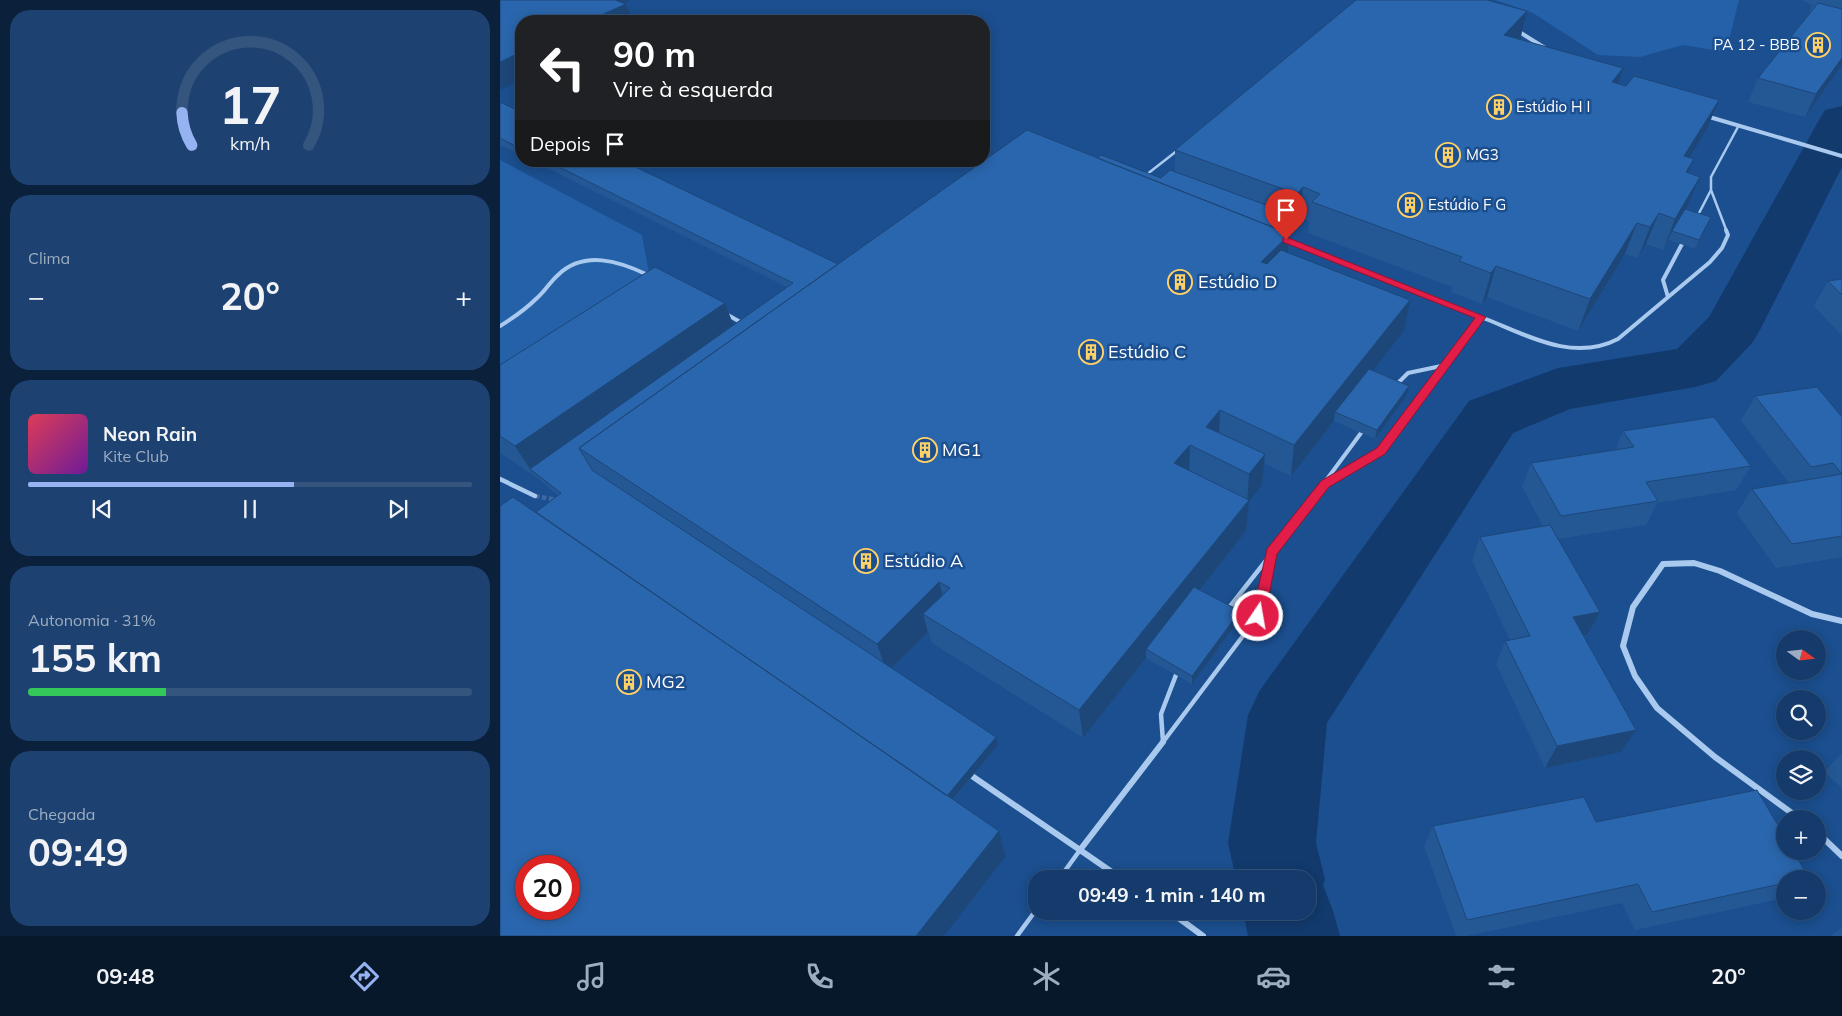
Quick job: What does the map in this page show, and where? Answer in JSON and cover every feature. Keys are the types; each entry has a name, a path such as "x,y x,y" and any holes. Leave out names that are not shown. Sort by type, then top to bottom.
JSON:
{"street":[{"path":"1510,27 1547,49"},
{"path":"1702,115 1842,156"},
{"path":"500,479 535,496"},
{"path":"1788,810 1715,757 1657,708 1634,676 1623,646 1633,607 1664,564 1694,563 1720,571 1812,614 1842,621"},
{"path":"1080,850 1163,742"},
{"path":"972,776 1109,870"},
{"path":"1826,841 1842,856"},
{"path":"1181,920 1203,936"}],"lane":[{"path":"1694,222 1711,190 1712,177 1739,126"},
{"path":"1142,179 1180,148"},
{"path":"1286,240 1553,344 1581,350 1603,347 1618,339 1710,262 1722,248 1728,235 1711,190"},
{"path":"1668,297 1663,280 1682,244"},
{"path":"500,326 521,313 543,293 560,272 576,264 593,259 612,260 625,263 652,276"},
{"path":"722,313 749,326"},
{"path":"1325,484 1381,451 1481,317"},
{"path":"1393,389 1408,373 1446,365"},
{"path":"1225,612 1325,484 1330,474 1361,433"},
{"path":"1163,742 1258,616 1271,553"},
{"path":"1163,742 1162,714 1176,675"},
{"path":"1066,870 1080,850"},
{"path":"1017,936 1029,920"}],"shaded area":[{"path":"1495,0 1739,0 1726,52 1683,45 1640,57 1598,55 1533,13"},
{"path":"500,160 642,235 649,273 500,387"}],"building":[{"path":"500,0 615,0 626,4 601,15 515,15 515,55 500,62"},
{"name":"MG3","path":"1356,0 1487,0 1527,11 1504,35 1623,68 1612,82 1626,86 1634,76 1719,100 1684,156 1694,159 1686,172 1700,177 1675,219 1659,213 1650,227 1637,223 1590,299 1496,266 1491,273 1459,261 1462,257 1312,202 1320,194 1303,187 1297,194 1175,150"},
{"path":"1818,3 1842,9 1842,58 1816,94 1758,78"},
{"path":"500,102 515,109 515,146 500,138"},
{"name":"MG1","path":"1027,130 1290,234 1261,262 1267,264 1281,250 1410,300 1294,445 1220,410 1206,427 1265,454 1249,474 1190,445 1174,463 1249,500 1079,710 923,614 950,588 939,582 877,644 579,448 975,167 990,167 990,156"},
{"path":"1101,155 1161,178 1170,170 1299,217 1285,232 1097,158"},
{"path":"559,167 636,167 838,264 579,448 592,470 996,737 947,796 536,512 561,493 530,469 793,283"},
{"path":"1685,209 1711,217 1699,240 1672,231"},
{"path":"655,267 725,303 515,446 500,436 500,365"},
{"path":"1842,279 1842,295 1828,281"},
{"path":"1369,369 1409,386 1377,430 1335,412"},
{"path":"1817,387 1842,417 1842,474 1833,463 1811,467 1755,396"},
{"path":"1714,417 1751,466 1646,482 1658,501 1561,516 1531,463 1634,447 1623,431"},
{"path":"1842,474 1842,536 1792,544 1752,489"},
{"name":"MG2","path":"513,497 999,831 916,936 500,936 500,506"},
{"path":"1550,525 1600,612 1573,617 1636,730 1557,746 1505,641 1530,636 1480,537"},
{"path":"1194,587 1240,611 1192,676 1146,649"},
{"path":"1757,790 1776,822 1776,860 1798,860 1804,870 1776,870 1776,885 1652,912 1638,884 1467,920 1433,826 1584,797 1596,822"}],"waterway":[{"path":"1279,870 1272,843 1288,715 1491,417 1558,390 1695,366 1732,328 1842,120"},
{"path":"1290,920 1294,936"}],"tunnel":[{"path":"535,496 558,500"}],"place":[{"name":"PA 12 - BBB","path":"1818,45"},
{"name":"Estúdio H I","path":"1499,107"},
{"name":"MG3","path":"1448,155"},
{"name":"Estúdio F G","path":"1410,205"},
{"name":"Estúdio D","path":"1180,282"},
{"name":"Estúdio C","path":"1091,352"},
{"name":"MG1","path":"925,450"},
{"name":"Estúdio A","path":"866,561"},
{"name":"MG2","path":"629,682"}],"route":[{"path":"1258,616 1271,553 1325,484 1381,451 1481,317 1286,240"}]}
